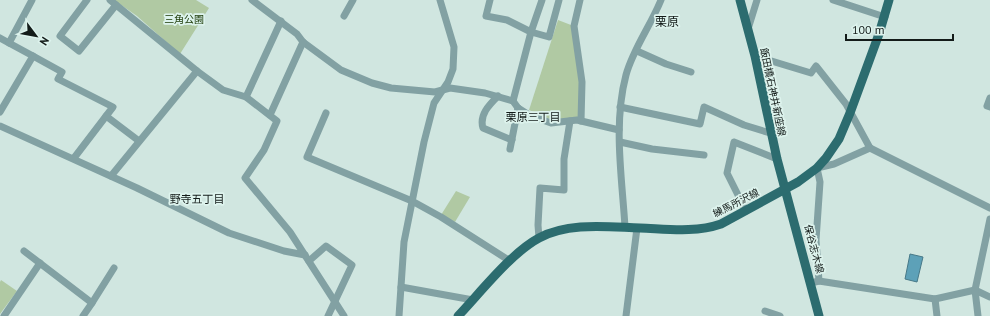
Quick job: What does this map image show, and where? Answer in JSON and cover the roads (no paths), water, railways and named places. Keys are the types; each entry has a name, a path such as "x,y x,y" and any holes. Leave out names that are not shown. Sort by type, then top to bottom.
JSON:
{"main road":[{"name":"飯田橋石神井新座線","path":"740,0 755,56 770,133 785,189"},
{"name":"練馬所沢線","path":"458,316 510,261 528,244 539,238 572,228 625,227 700,229 721,224 785,189 817,168 839,139 885,17 889,0"},
{"name":"保谷志木線","path":"785,189 815,282 819,316"}],"street":[{"path":"9,43 32,0"},
{"path":"87,0 60,36 79,51 113,2 197,71 224,90 246,97 277,120 264,150 245,178 290,232 344,316"},
{"path":"252,0 260,2 297,34 303,42 342,70 372,83 391,88 435,92 450,88 498,96 513,101 518,108 529,115 551,123 581,121 618,130"},
{"path":"344,16 353,0"},
{"path":"399,316 404,242 424,142 434,103 448,82 453,69 454,47 440,0"},
{"path":"490,0 486,16 507,20 531,32 549,37 559,0"},
{"path":"513,101 531,32 542,0"},
{"path":"580,0 574,26 582,82 581,121"},
{"path":"625,227 618,130 620,106 626,74 660,0"},
{"path":"748,30 757,0"},
{"path":"833,0 885,17"},
{"path":"246,97 281,21"},
{"path":"0,38 62,72 58,79 113,107 74,158"},
{"path":"270,115 303,42"},
{"path":"637,51 666,64 691,72"},
{"path":"0,112 34,56"},
{"path":"755,56 811,73 816,66 846,104 870,148 990,208"},
{"path":"112,176 197,71"},
{"path":"498,96 486,108 481,123 483,128 512,140"},
{"path":"990,98 987,106 990,107"},
{"path":"620,106 700,124 704,107 744,125 770,133"},
{"path":"510,149 518,108"},
{"path":"326,113 307,157 412,201 441,217 510,261"},
{"path":"106,116 139,141"},
{"path":"539,238 538,225 540,188 564,190 564,160 570,121"},
{"path":"0,126 74,158 229,233 307,258 326,246 352,265 336,303 328,316"},
{"path":"620,142 652,149 704,155"},
{"path":"746,211 727,173 734,142 777,160"},
{"path":"870,148 834,164 817,168 820,182 815,282 935,299 975,290 990,297"},
{"path":"978,316 975,290 990,219"},
{"path":"626,316 637,228"},
{"path":"24,251 92,303"},
{"path":"4,316 40,263"},
{"path":"83,316 114,268"},
{"path":"401,287 473,300"},
{"path":"935,299 937,316"},
{"path":"765,311 780,316"}],"water":[{"path":"910,254 923,257 917,282 905,279"}],"district":[{"name":"栗原","path":"667,21"},
{"name":"栗原三丁目","path":"533,117"},
{"name":"野寺五丁目","path":"197,199"}],"park label":[{"name":"三角公園","path":"184,19"}]}
